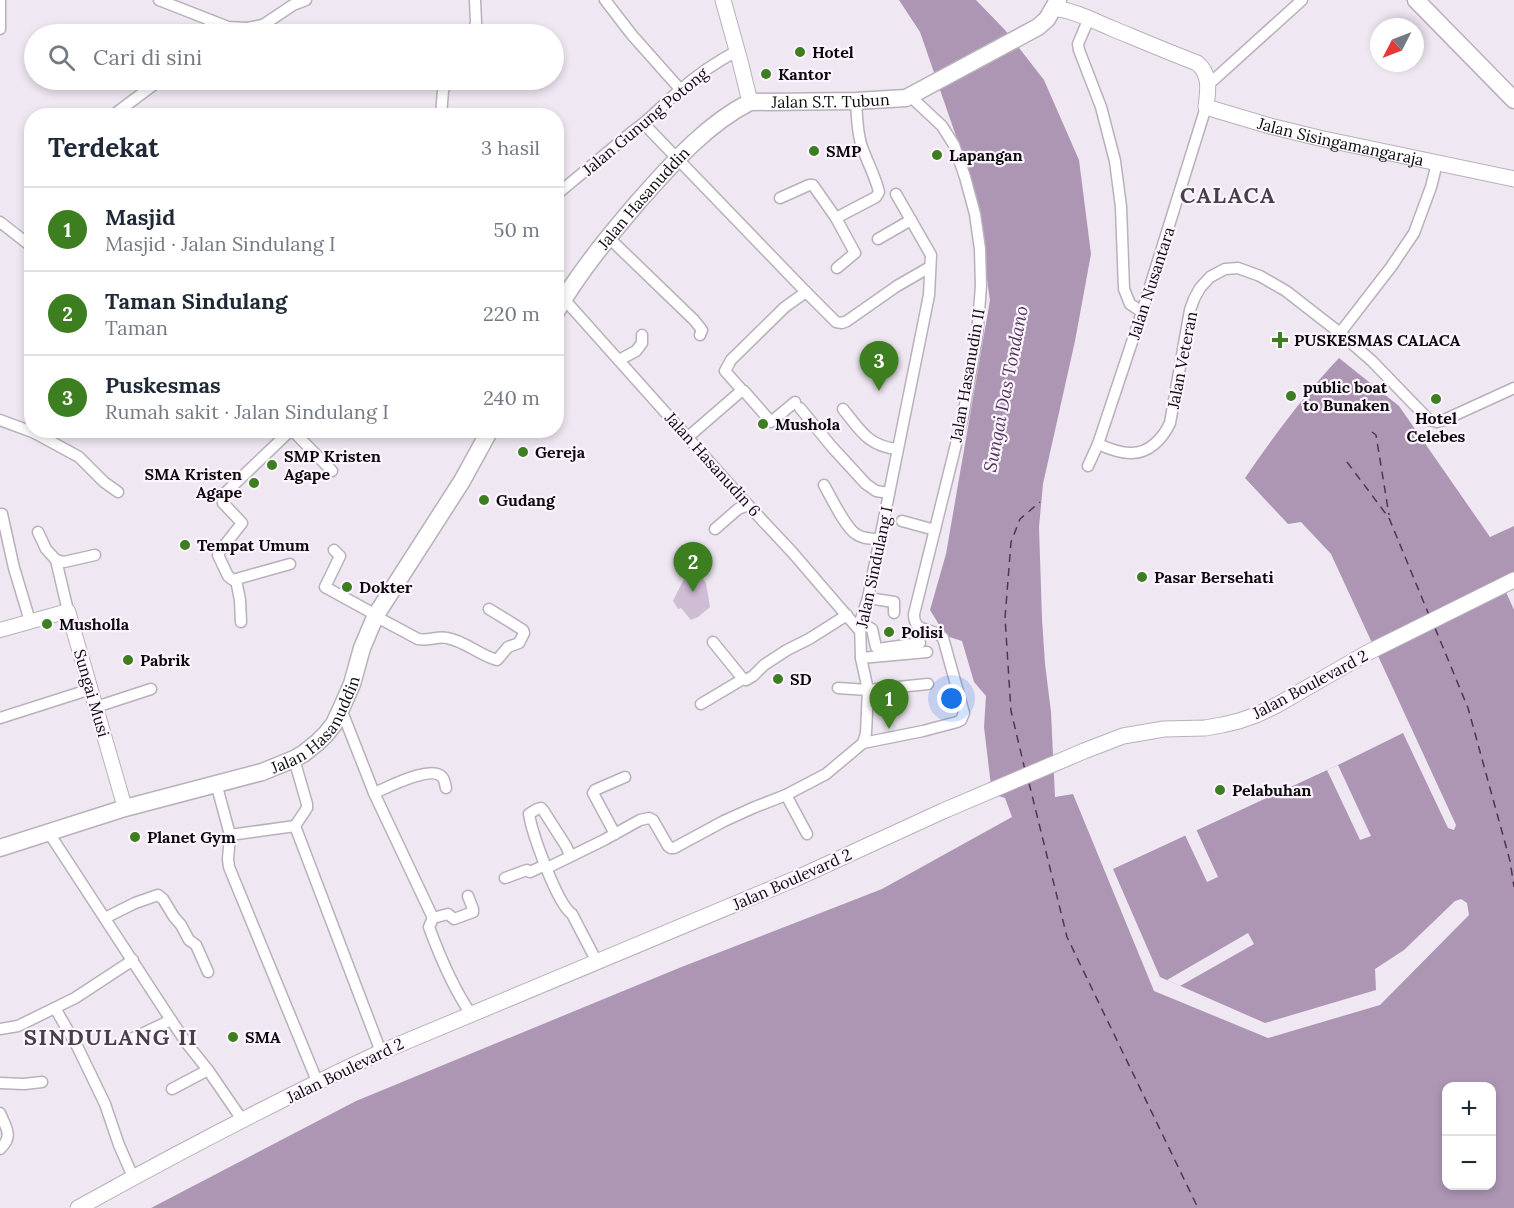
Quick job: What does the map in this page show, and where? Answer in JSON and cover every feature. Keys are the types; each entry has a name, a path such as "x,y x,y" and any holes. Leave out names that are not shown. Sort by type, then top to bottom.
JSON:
{"highway":[{"path":"1416,0 1514,100"},
{"name":"Jalan S.T. Tubun","path":"750,102 906,98 1049,13"},
{"name":"Jalan Hasanuddin","path":"564,299 608,237 677,158 720,120 750,102"},
{"name":"Jalan Hasanuddin","path":"0,848 125,808 262,772 303,754 334,724 352,684 362,648 375,615 462,481 486,438"}],"main road":[{"path":"723,0 750,102"},
{"name":"Jalan S.T. Tubun","path":"1049,13 1086,19"},
{"path":"1086,19 1206,78 1206,107"},
{"name":"Jalan Sisingamangaraja","path":"1206,107 1319,138 1514,179"},
{"name":"Jalan Boulevard 2","path":"78,1208 317,1081 381,1052 795,879 1013,780 1123,736 1164,729 1205,728 1256,715 1367,653 1514,580"}],"street":[{"path":"159,0 220,24"},
{"path":"273,24 293,5 306,0"},
{"path":"475,0 476,24"},
{"path":"605,0 632,35 680,89"},
{"path":"1206,78 1302,0"},
{"path":"0,1 0,29"},
{"path":"1086,19 1078,50 1101,107 1115,161 1121,207 1124,289 1130,304 1142,312"},
{"name":"Jalan Gunung Potong","path":"564,188 644,124 680,89 712,65 737,51"},
{"path":"123,108 147,90"},
{"path":"442,108 443,90"},
{"name":"Jalan Hasanudin II","path":"863,743 923,731 961,720 964,713 943,638 939,634 919,627 915,623 914,614 963,416 977,337 981,286 980,249 975,214 954,145 917,93"},
{"path":"836,218 876,197 879,192 857,127 856,101"},
{"name":"Jalan Nusantara","path":"1090,462 1142,312 1206,107"},
{"path":"644,124 836,322 844,323 897,286 930,267"},
{"path":"1340,333 1414,233 1437,163"},
{"path":"780,198 813,185 836,218 855,253 837,268"},
{"name":"Jalan Sindulang I","path":"863,743 866,733 868,690 861,658 860,626 868,598 928,303 931,255 896,194"},
{"path":"878,239 911,220"},
{"path":"0,222 24,241"},
{"path":"608,237 690,315 701,328 700,335"},
{"name":"Jalan Veteran","path":"1098,444 1130,453 1153,446 1164,435 1170,423 1190,310 1200,288 1210,277 1224,269 1238,268 1260,276 1286,291 1372,361 1429,420 1437,422 1444,420 1514,388"},
{"path":"806,292 785,307 748,342 731,360 725,372 771,422 797,405 866,484 876,491 889,493"},
{"name":"Jalan Hasanudin 6","path":"564,309 619,360 847,615 860,626 872,629 878,649 924,647 861,658"},
{"path":"619,360 636,351 642,343 642,335"},
{"path":"688,437 741,390"},
{"path":"843,409 870,440 887,448 897,449"},
{"path":"0,420 24,429"},
{"path":"44,438 79,457 104,482 118,492"},
{"path":"283,438 222,496 223,503 242,524 219,553 233,580 290,564"},
{"path":"299,438 332,471"},
{"path":"824,485 855,534 863,538 880,539"},
{"path":"715,529 738,509 748,505"},
{"path":"2,509 14,568 30,621"},
{"path":"902,521 935,530"},
{"path":"0,630 68,611 56,560 46,549 38,532"},
{"path":"334,550 340,556 325,587 418,639 456,640 486,657 497,660 508,647 519,643 524,633 523,630 489,609"},
{"path":"56,560 64,562 95,555"},
{"path":"236,580 242,622"},
{"path":"868,598 894,602 894,613"},
{"name":"Sungai Musi","path":"68,611 125,808"},
{"path":"701,704 743,679 746,680 753,676 764,665 787,650 847,615"},
{"path":"713,642 743,679"},
{"path":"838,688 868,690 928,684"},
{"path":"0,718 91,689"},
{"path":"96,707 151,689"},
{"path":"341,709 374,793 434,918"},
{"path":"547,870 570,855 639,820 649,818 653,820 666,843 672,848 724,821 786,795 825,774 863,743"},
{"path":"230,835 295,826 307,808 307,804 294,759"},
{"path":"374,793 431,772 443,777 446,788"},
{"path":"615,834 593,793 625,777"},
{"path":"216,783 230,835 229,867 317,1081"},
{"path":"786,795 807,834"},
{"path":"570,855 545,812 541,808 529,813 547,870 566,909 572,914 597,962"},
{"path":"295,826 381,1052"},
{"path":"49,833 171,1020 243,1120"},
{"path":"505,878 527,870 530,872 543,866 547,870"},
{"path":"105,918 135,903 158,895 181,925 189,940 196,945 208,972"},
{"path":"468,896 473,910 471,913 454,919 448,914 434,918 429,927 440,956 463,1003 471,1014"},
{"path":"0,1029 18,1026 75,998 133,960"},
{"path":"55,1008 78,1048 105,1104 118,1145 134,1177"},
{"path":"129,1040 171,1020"},
{"path":"172,1089 208,1070"},
{"path":"0,1083 42,1082"},
{"path":"0,1113 9,1136 0,1149"}],"shaded area":[{"path":"694,566 706,583 710,607 691,620 681,608 678,609 673,601 688,571"}],"water":[{"name":"Sungai Das Tondano","path":"899,0 976,0 1005,30 1044,80 1079,160 1091,254 1075,341 1043,484 1039,527 1042,619 1051,712 1055,797 1073,794 1154,991 1268,1038 1380,1005 1469,915 1467,903 1461,899 1455,901 1404,950 1375,969 1376,990 1265,1023 1160,977 1113,869 1403,733 1448,828 1454,830 1456,825 1331,554 1301,522 1288,524 1245,478 1290,416 1339,358 1399,406 1490,537 1514,526 1514,588 1506,592 1514,610 1514,1208 151,1208 356,1101 679,968 882,889 1012,817 1005,798 992,794 984,727 986,696 974,682 962,641 946,636 930,610 946,554 990,300 974,188 920,32"}],"pier":[{"path":"1338,765 1371,836 1360,840 1327,770"},
{"path":"1196,829 1218,877 1207,882 1185,835"},
{"path":"1248,933 1254,944 1180,986 1167,980"}],"ferry route":[{"path":"1372,432 1376,435 1389,515"},
{"path":"1347,462 1389,518 1429,615"},
{"path":"1025,770 1011,711 1005,618 1011,542 1020,519 1040,502"},
{"path":"1435,628 1468,708 1510,861 1514,887"},
{"path":"1029,783 1067,937 1198,1208"}],"place":[{"name":"Hotel","path":"800,52"},
{"name":"Kantor","path":"766,74"},
{"name":"SMP","path":"814,151"},
{"name":"Lapangan","path":"937,155"},
{"name":"PUSKESMAS CALACA","path":"1280,340"},
{"name":"Puskesmas","path":"879,391"},
{"name":"public boat to Bunaken","path":"1291,396"},
{"name":"Hotel Celebes","path":"1436,399"},
{"name":"Mushola","path":"763,424"},
{"name":"Gereja","path":"523,452"},
{"name":"SMP Kristen Agape","path":"272,465"},
{"name":"SMA Kristen Agape","path":"254,483"},
{"name":"Gudang","path":"484,500"},
{"name":"Tempat Umum","path":"185,545"},
{"name":"Pasar Bersehati","path":"1142,577"},
{"name":"Dokter","path":"347,587"},
{"name":"Taman Sindulang","path":"693,592"},
{"name":"Musholla","path":"47,624"},
{"name":"Polisi","path":"889,632"},
{"name":"Pabrik","path":"128,660"},
{"name":"SD","path":"778,679"},
{"name":"Masjid","path":"889,729"},
{"name":"Pelabuhan","path":"1220,790"},
{"name":"Planet Gym","path":"135,837"},
{"name":"SMA","path":"233,1037"}],"district":[{"name":"CALACA","path":"1228,195"},
{"name":"SINDULANG II","path":"111,1037"}]}
